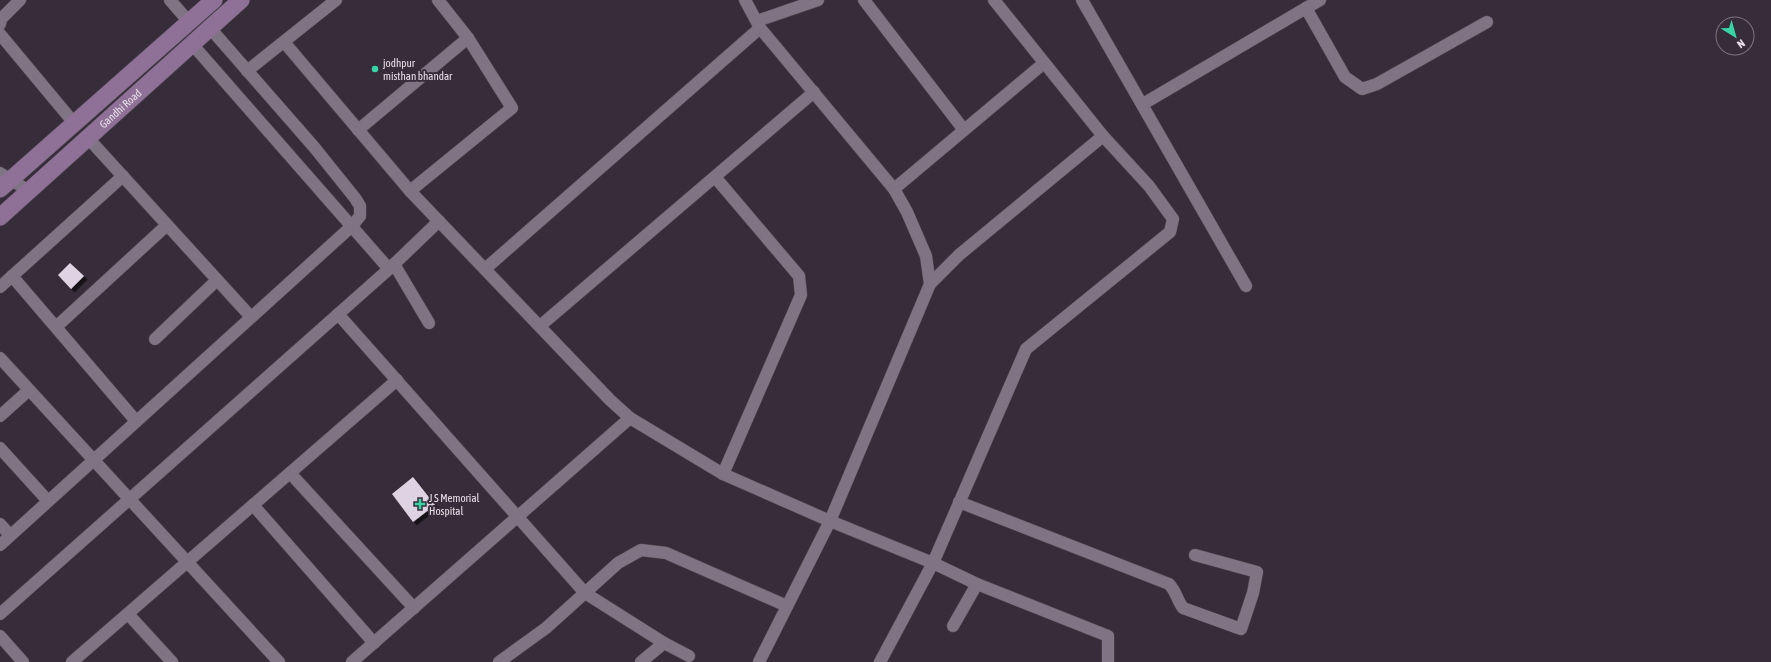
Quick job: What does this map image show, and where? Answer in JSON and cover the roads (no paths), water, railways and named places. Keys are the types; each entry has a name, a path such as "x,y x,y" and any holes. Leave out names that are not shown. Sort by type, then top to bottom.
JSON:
{"main road":[{"name":"Gandhi Road","path":"4,180 74,123 214,0"},
{"name":"Gandhi Road","path":"0,218 241,0"}],"street":[{"path":"0,24 1,18 20,0"},
{"path":"170,0 189,22"},
{"path":"247,71 336,0"},
{"path":"410,191 512,108 468,38 438,0"},
{"path":"745,0 758,24 894,189 907,212 926,256 930,284"},
{"path":"485,269 758,24 818,0"},
{"path":"864,0 964,130"},
{"path":"880,662 933,563 1026,349 1170,232 1173,219 1149,186 1103,136 994,0"},
{"path":"1082,0 1246,286"},
{"path":"1142,104 1320,0"},
{"path":"1306,8 1345,77 1362,89 1377,84 1487,22"},
{"path":"0,545 352,226 360,216 360,206 355,198 314,147 210,28"},
{"path":"0,34 74,123"},
{"path":"358,130 468,38"},
{"path":"284,42 410,191 610,400 630,418 723,474 830,521 933,563 977,584 1108,636 1108,662"},
{"path":"192,44 352,226 392,266 429,323"},
{"path":"894,189 1044,63"},
{"path":"540,326 814,92"},
{"path":"759,662 830,521 930,284 959,255 1103,136"},
{"path":"88,138 251,317"},
{"path":"0,287 123,176"},
{"path":"715,177 799,276 801,295 723,474"},
{"path":"4,180 29,191"},
{"path":"0,614 392,266 439,221"},
{"path":"56,327 167,225"},
{"path":"12,276 136,421"},
{"path":"155,339 217,280"},
{"path":"338,314 585,593 664,643 689,656"},
{"path":"0,358 279,662"},
{"path":"72,662 397,380"},
{"path":"0,416 29,390"},
{"path":"352,662 630,418"},
{"path":"0,448 48,501"},
{"path":"290,473 414,608"},
{"path":"959,502 1169,584 1175,590 1178,601 1183,608 1241,629 1253,593 1257,572 1195,555"},
{"path":"253,505 374,644"},
{"path":"0,524 10,535"},
{"path":"499,662 546,628 618,563 641,550 666,553 787,606"},
{"path":"953,626 977,584"},
{"path":"128,614 172,662"},
{"path":"0,636 22,662"},
{"path":"641,662 664,643"}],"place":[{"name":"jodhpur misthan bhandar","path":"375,69"},
{"name":"J S Memorial Hospital","path":"420,504"}]}
